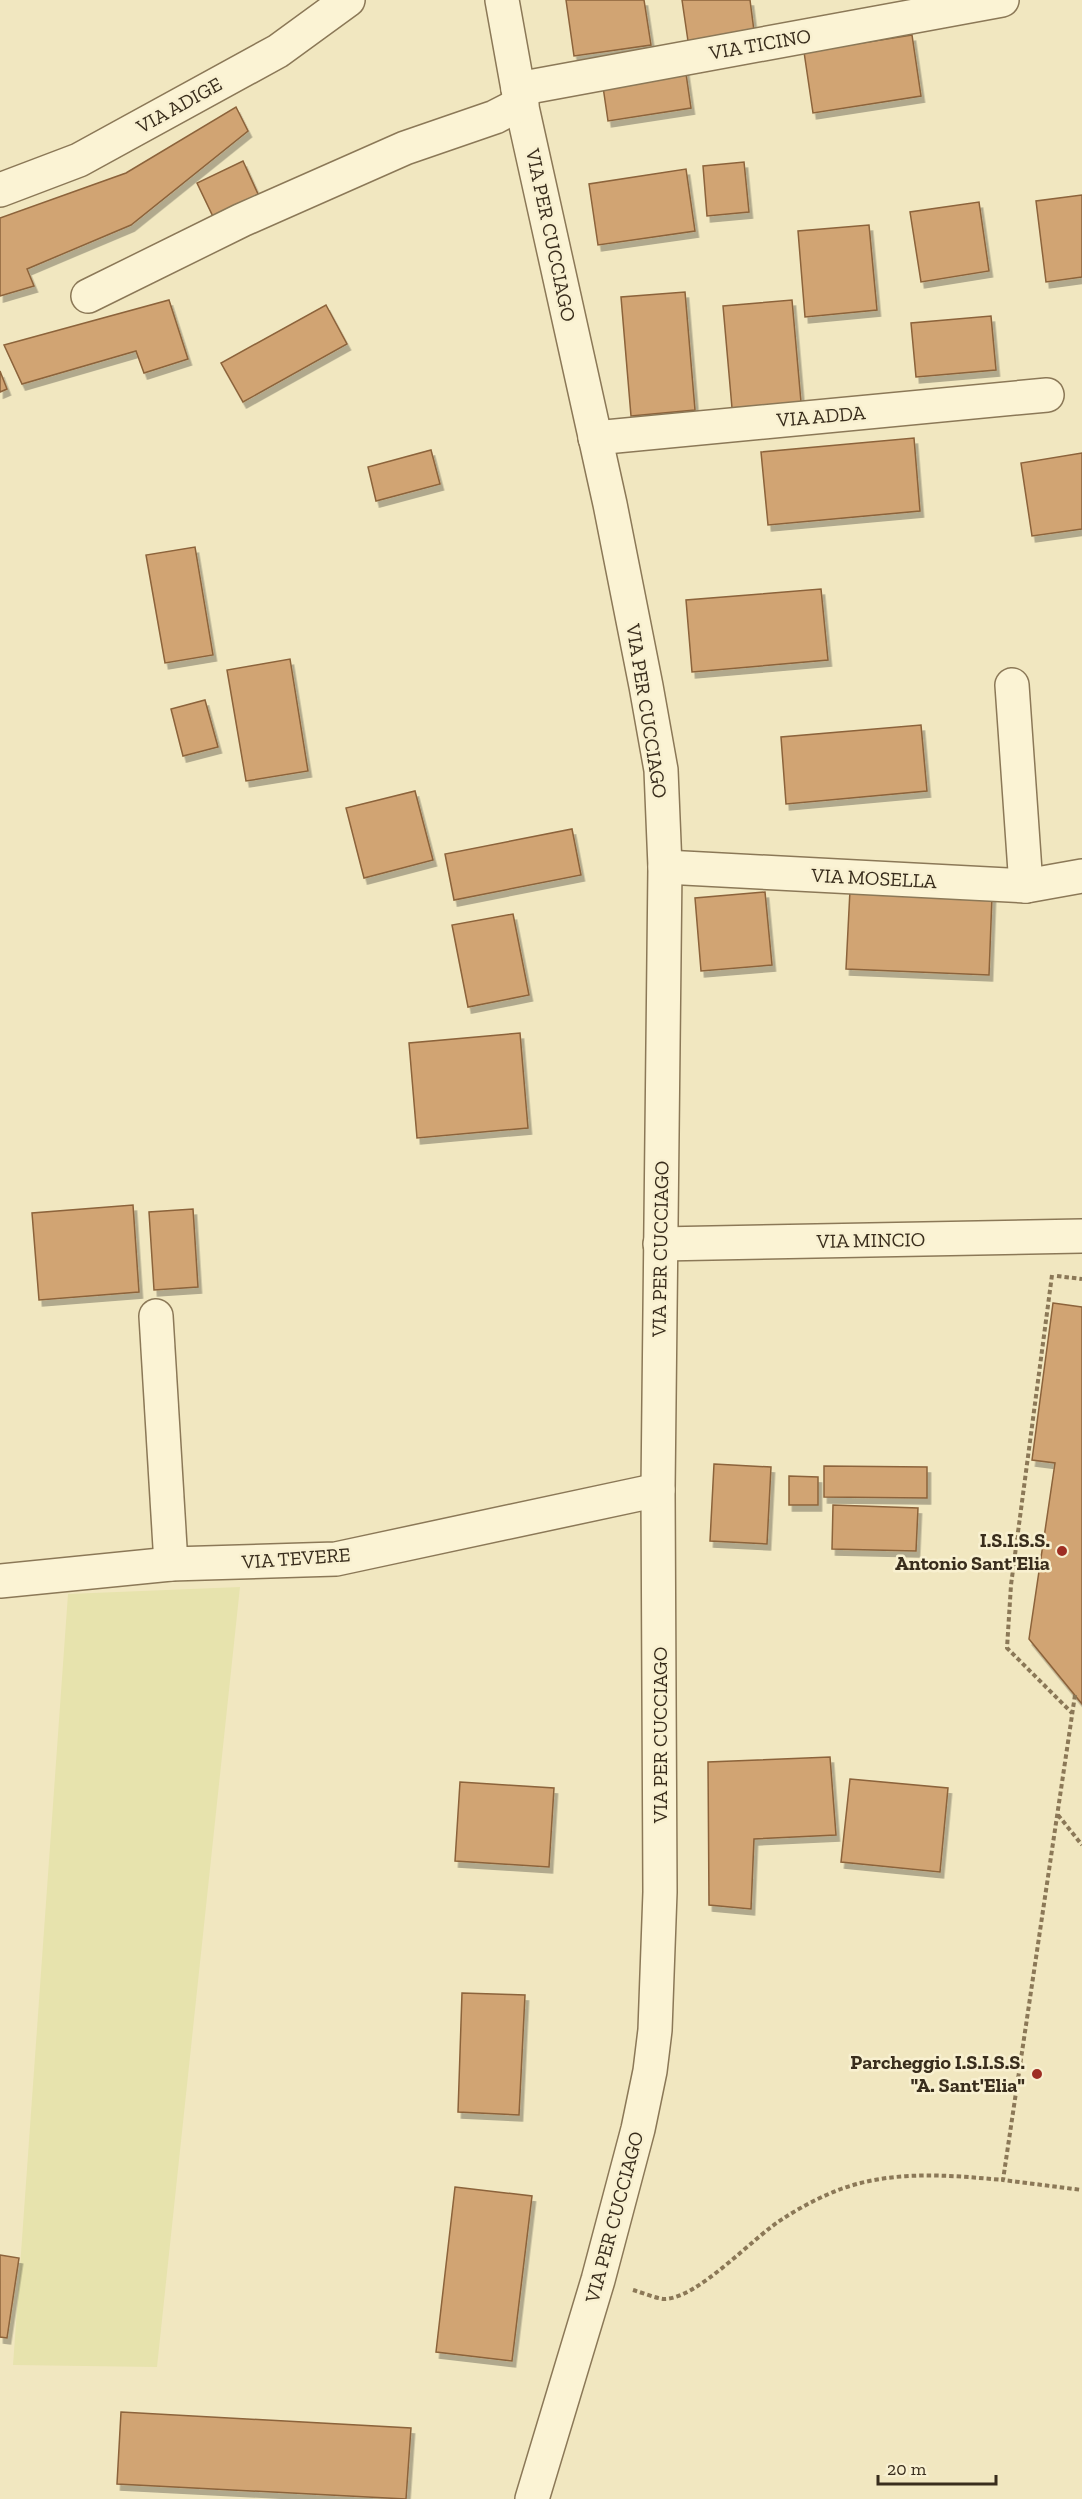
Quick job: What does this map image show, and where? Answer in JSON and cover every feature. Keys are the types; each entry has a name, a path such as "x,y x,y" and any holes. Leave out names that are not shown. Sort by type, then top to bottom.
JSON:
{"street":[{"name":"VIA ADIGE","path":"0,190 79,160 278,51 348,0"},
{"name":"VIA PER CUCCIAGO","path":"502,0 520,96 616,538 661,770 666,867 658,1490 660,1892 655,2030 650,2071 638,2129 598,2280 532,2499"},
{"name":"VIA TICINO","path":"88,297 242,219 405,148 495,117 520,96 1002,0"},
{"name":"VIA ADDA","path":"595,438 1047,395"},
{"path":"1012,685 1026,886"},
{"name":"VIA MOSELLA","path":"666,867 1026,886 1082,876"},
{"name":"VIA MINCIO","path":"660,1244 1082,1236"},
{"path":"156,1316 171,1564"},
{"name":"VIA TEVERE","path":"0,1581 171,1564 336,1559 658,1490"}],"path":[{"path":"1052,1275 1011,1585 1007,1648 1072,1714"},
{"path":"1003,2180 1075,1695"},
{"path":"1057,1815 1082,1845"},
{"path":"598,2280 664,2299 681,2295 703,2282 783,2218 841,2190 888,2177 943,2174 1082,2190"}],"shaded area":[{"path":"240,1587 157,2367 13,2365 68,1594"}],"building":[{"path":"566,0 644,0 651,45 574,56"},
{"path":"682,0 750,0 754,31 688,41"},
{"path":"912,35 921,96 813,113 804,52"},
{"path":"685,67 691,108 608,121 602,80"},
{"path":"236,107 248,131 131,225 27,269 34,286 0,296 0,218 126,173"},
{"path":"243,161 263,205 218,227 197,183"},
{"path":"744,162 749,212 707,216 703,166"},
{"path":"686,169 695,231 598,245 589,184"},
{"path":"1082,195 1082,277 1046,282 1036,201"},
{"path":"979,202 989,271 921,282 910,212"},
{"path":"869,225 877,310 805,317 798,231"},
{"path":"685,292 695,410 631,416 621,297"},
{"path":"169,300 188,359 144,373 136,351 22,384 4,345"},
{"path":"792,300 801,402 732,408 723,306"},
{"path":"326,305 347,344 243,402 221,363"},
{"path":"991,316 996,370 916,377 911,323"},
{"path":"0,371 7,389 0,392"},
{"path":"914,438 920,511 768,525 761,452"},
{"path":"431,450 440,484 376,501 368,467"},
{"path":"1082,453 1082,529 1032,536 1021,463"},
{"path":"195,547 213,655 165,663 146,555"},
{"path":"821,589 828,660 692,672 686,600"},
{"path":"290,659 308,771 246,781 227,670"},
{"path":"205,700 218,747 183,756 171,709"},
{"path":"921,725 927,791 786,804 781,737"},
{"path":"415,791 433,860 364,878 346,808"},
{"path":"572,829 581,875 454,900 445,854"},
{"path":"850,890 992,896 989,975 846,969"},
{"path":"765,892 772,965 701,971 695,898"},
{"path":"513,914 529,995 468,1007 452,925"},
{"path":"520,1033 528,1128 417,1138 409,1043"},
{"path":"133,1205 139,1292 39,1300 32,1213"},
{"path":"193,1209 198,1287 154,1290 149,1212"},
{"name":"I.S.I.S.S. Antonio Sant'Elia","path":"1053,1303 1082,1307 1082,1704 1029,1639 1055,1463 1032,1460"},
{"path":"714,1464 771,1467 767,1544 710,1541"},
{"path":"824,1466 927,1467 927,1498 824,1497"},
{"path":"789,1476 818,1477 818,1505 789,1505"},
{"path":"833,1505 918,1508 916,1551 832,1549"},
{"path":"830,1757 836,1835 754,1839 751,1909 709,1905 708,1762"},
{"path":"850,1779 948,1788 940,1872 841,1862"},
{"path":"460,1782 554,1788 549,1867 455,1861"},
{"path":"462,1993 525,1995 519,2115 458,2112"},
{"path":"455,2187 532,2196 512,2361 436,2352"},
{"path":"0,2255 19,2258 7,2338 0,2337"},
{"path":"121,2412 411,2428 406,2499 117,2484"}],"place":[{"name":"I.S.I.S.S. Antonio Sant'Elia","path":"1062,1551"},
{"name":"Parcheggio I.S.I.S.S. \"A. Sant'Elia\"","path":"1037,2074"}]}
